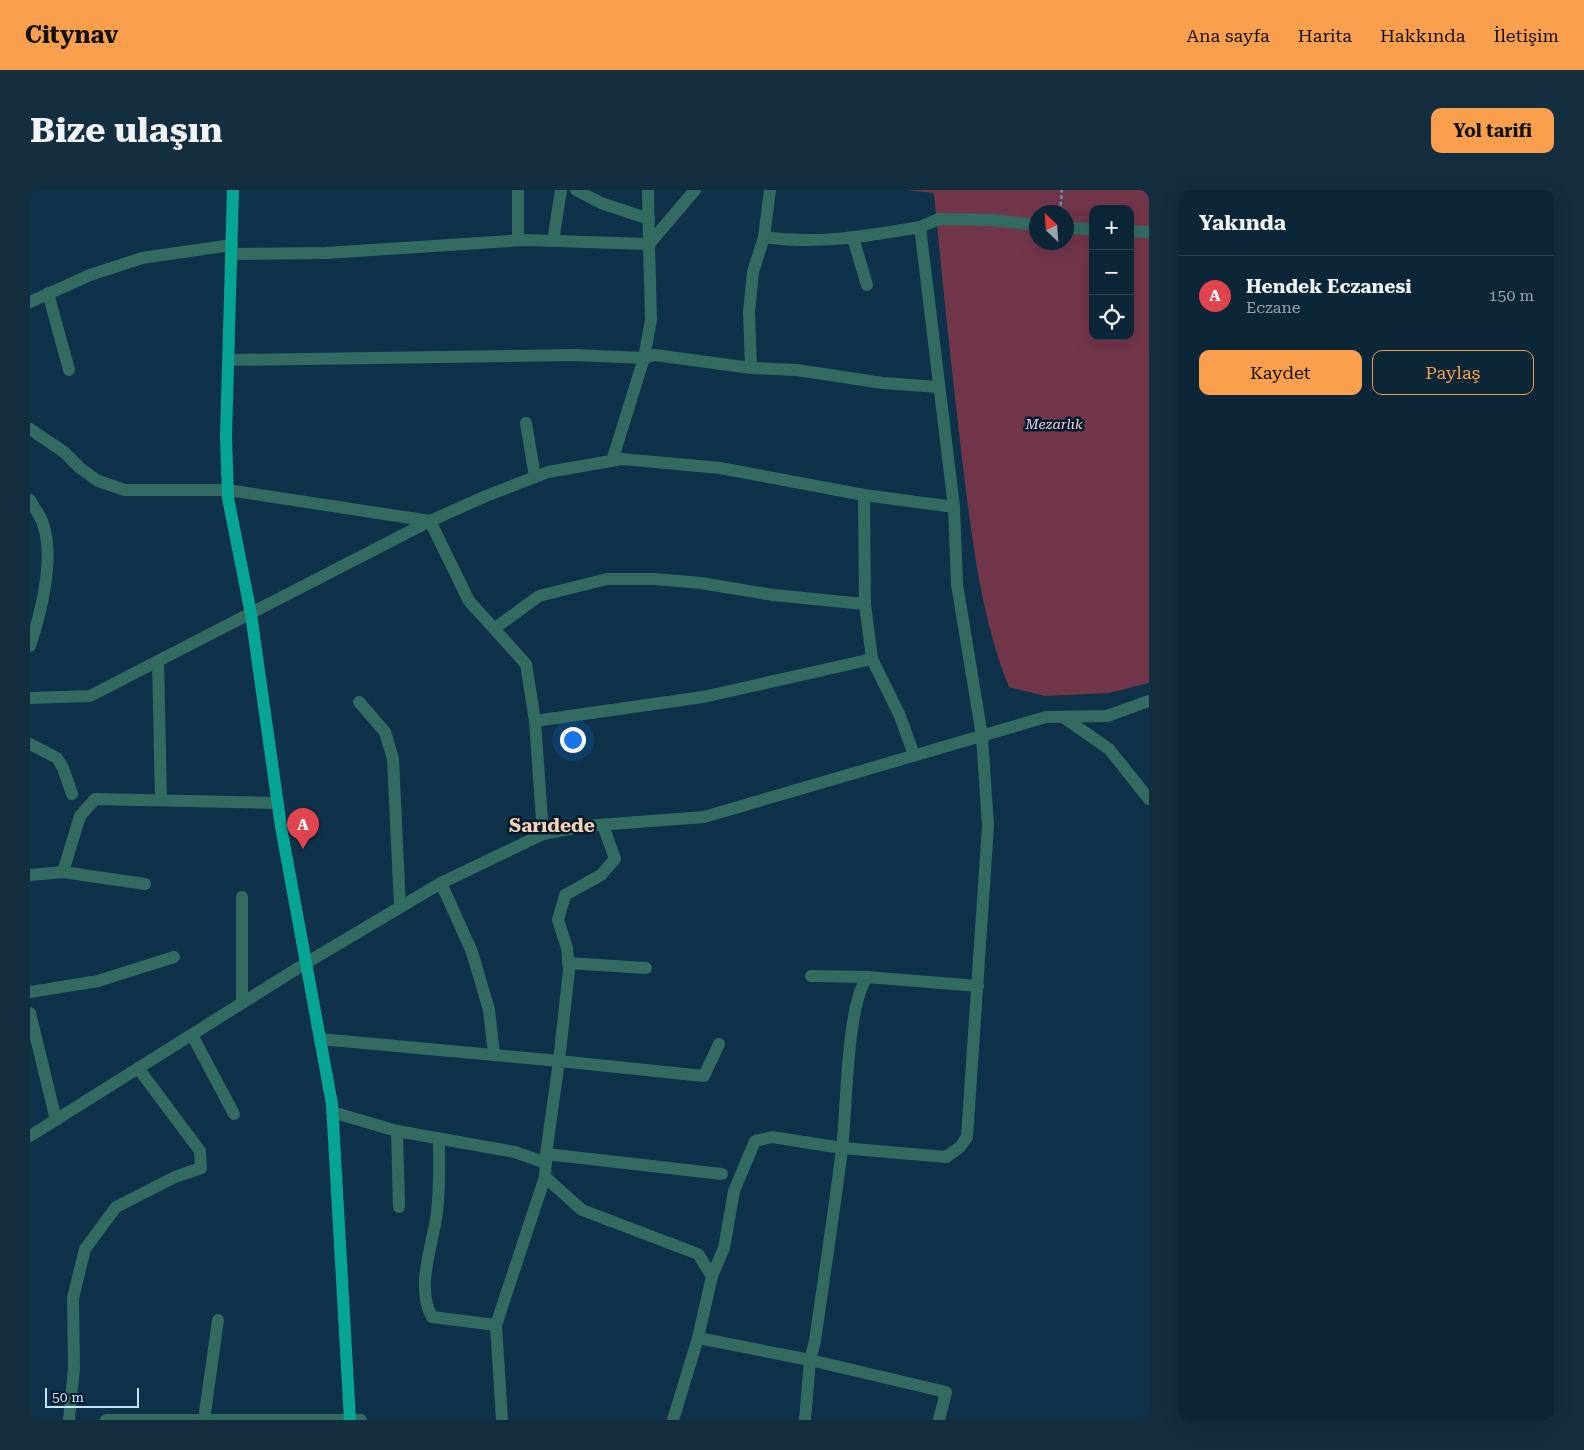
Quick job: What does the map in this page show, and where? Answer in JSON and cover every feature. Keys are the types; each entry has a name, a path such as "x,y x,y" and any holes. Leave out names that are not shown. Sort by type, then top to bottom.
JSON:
{"main road":[{"path":"234,190 229,360 228,490 251,614 278,804 332,1112 354,1420"}],"street":[{"path":"518,190 518,240"},
{"path":"553,241 561,190"},
{"path":"576,190 601,203 649,219"},
{"path":"612,460 644,358 651,320 648,190"},
{"path":"649,244 695,190"},
{"path":"751,368 748,312 753,272 764,237 770,190"},
{"path":"764,237 789,241 853,238 920,227 940,219 994,220 1029,224"},
{"path":"673,1420 698,1338 712,1276 724,1248 734,1191 755,1141 772,1137 842,1148 946,1157 960,1147 967,1137 988,826 982,736 957,584 954,507 920,227"},
{"path":"1074,228 1089,229"},
{"path":"1134,231 1149,232"},
{"path":"853,238 867,284"},
{"path":"30,302 48,292 90,275 142,258 232,249 326,253 518,240 649,244"},
{"path":"48,292 68,370"},
{"path":"229,360 574,355 644,358 655,355 751,368 797,370 883,383 938,387"},
{"path":"526,423 535,477"},
{"path":"30,429 64,452 80,468 98,481 125,490 228,490 430,521"},
{"path":"30,698 90,696 430,521 486,496 548,472 622,459 720,468 864,495 954,507"},
{"path":"864,495 865,604 872,658 900,716 914,756"},
{"path":"30,500 43,524 47,552 40,616 30,646"},
{"path":"430,521 469,601 526,664 535,721 543,834"},
{"path":"495,628 539,596 607,579 655,579 702,583 773,595 865,604"},
{"path":"535,721 703,697 872,658"},
{"path":"158,662 161,800"},
{"path":"30,1136 306,962 441,883 543,834 603,825 704,817 1046,717 1107,716 1149,701"},
{"path":"359,702 385,732 392,760 400,907"},
{"path":"1063,717 1109,749 1149,799"},
{"path":"30,744 57,758 63,768 72,794"},
{"path":"62,872 80,816 95,800 278,804"},
{"path":"502,1420 496,1325 546,1177 546,1158 559,1061 568,963 558,920 565,895 601,875 615,859 603,825"},
{"path":"30,875 62,872 145,884"},
{"path":"441,883 472,952 489,1010 494,1054"},
{"path":"242,897 242,1003"},
{"path":"30,992 98,981 174,957"},
{"path":"568,963 646,968"},
{"path":"811,976 867,977 978,986"},
{"path":"805,1420 810,1360 815,1341 842,1148 853,1028 862,986 867,977"},
{"path":"30,1013 56,1120"},
{"path":"192,1034 234,1114"},
{"path":"320,1039 494,1054 704,1076 719,1044"},
{"path":"69,1420 74,1368 73,1298 85,1249 116,1207 175,1177 201,1168 200,1151 138,1068"},
{"path":"332,1112 397,1131 546,1158 722,1174"},
{"path":"397,1131 399,1207"},
{"path":"439,1139 437,1211 424,1288 425,1304 432,1317 496,1325"},
{"path":"546,1177 582,1210 698,1254 712,1276"},
{"path":"204,1420 218,1320"},
{"path":"698,1338 810,1360 946,1392 939,1420"},
{"path":"106,1420 354,1420"}],"path":[{"path":"1061,205 1062,190"}],"green space":[{"name":"Mezarlık","path":"905,190 1149,190 1149,683 1109,693 1045,696 1009,687 990,629 973,540 943,289 934,193"}],"place":[{"name":"Hendek Eczanesi","path":"303,849"}],"district":[{"name":"Sarıdede","path":"552,825"}]}
